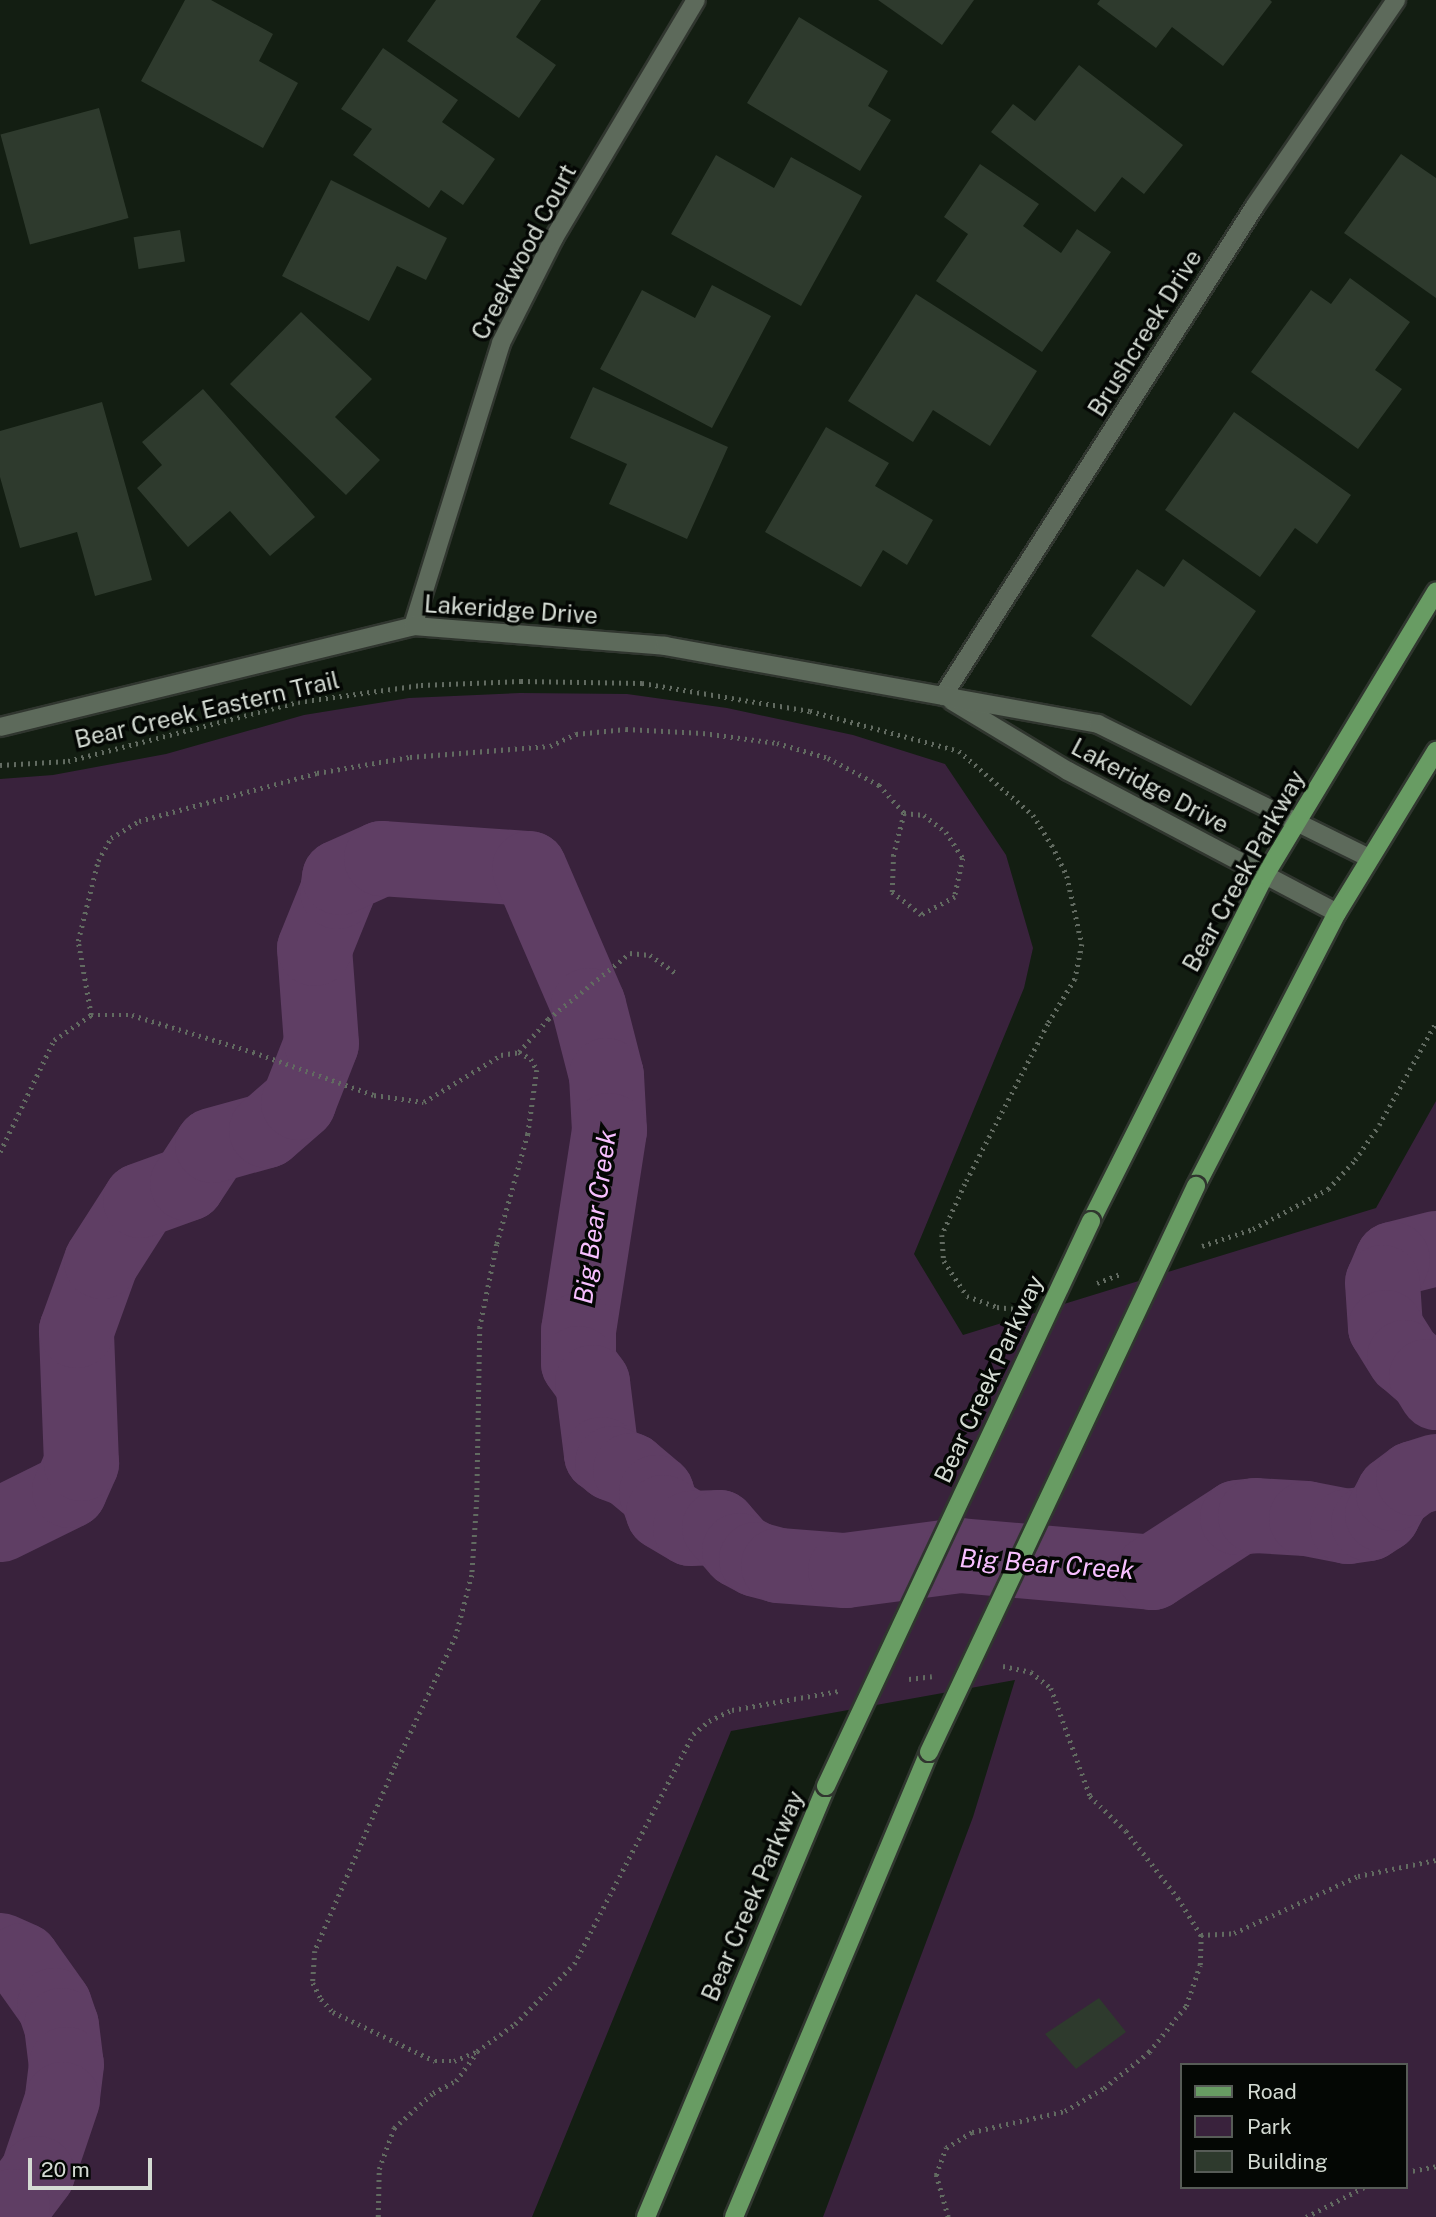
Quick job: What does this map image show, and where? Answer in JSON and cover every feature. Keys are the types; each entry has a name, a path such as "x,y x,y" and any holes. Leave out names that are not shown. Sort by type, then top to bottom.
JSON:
{"main road":[{"name":"Bear Creek Parkway","path":"646,2217 826,1786 1091,1221 1265,875 1295,821 1350,737 1436,592"},
{"path":"734,2217 929,1752 1196,1186 1337,913 1436,751"}],"street":[{"name":"Creekwood Court","path":"413,626 501,343 554,238 696,0"},
{"name":"Brushcreek Drive","path":"943,696 1255,206 1396,0"},
{"name":"Lakeridge Drive","path":"0,727 413,626 665,646 1098,724 1369,858"},
{"name":"Lakeridge Drive","path":"943,696 1068,771 1337,913"}],"path":[{"name":"Bear Creek Eastern Trail","path":"0,765 68,761 298,702 421,685 521,681 642,683 810,711 959,751"},
{"path":"91,1015 78,941 98,861 111,838 139,821 304,777 410,757 550,746 589,733 626,729 703,733 777,743 828,758 879,785 904,813 923,815 946,832 963,858 955,897 920,915 892,892 893,856 904,813"},
{"path":"0,1152 54,1040 91,1015 132,1015 253,1052 374,1095 424,1102 501,1055 519,1052 548,1019 619,961 639,952 650,955 677,974"},
{"path":"519,1052 531,1059 537,1070 538,1084 528,1134 497,1244 480,1328 477,1500 472,1575 456,1636 395,1766 315,1951 313,1983 321,1999 333,2012 435,2061 454,2060 477,2051 515,2024 574,1964 693,1734 709,1721 732,1710 849,1689"},
{"path":"948,2217 936,2175 946,2148 972,2132 1065,2111 1104,2088 1149,2052 1186,2006 1200,1965 1201,1935 1178,1898 1126,1831 1090,1796 1051,1688 1031,1672 1008,1665 995,1667"},
{"path":"901,1681 941,1675"},
{"path":"1201,1935 1234,1933 1357,1876 1436,1860"},
{"path":"378,2217 379,2169 394,2128 433,2093 456,2081 477,2051"},
{"path":"1408,2172 1436,2166"},
{"path":"1306,2217 1360,2189"}],"green space":[{"path":"520,693 627,694 727,708 853,735 945,764 1006,855 1033,948 1024,988 914,1254 963,1335 1376,1208 1436,1101 1436,2217 823,2217 973,1817 1015,1680 731,1731 532,2217 0,2217 0,779 53,775 166,754 304,715 409,698"}],"building":[{"path":"185,0 211,0 273,34 259,61 298,83 263,148 141,81"},
{"path":"436,0 541,0 516,37 556,65 519,118 407,41"},
{"path":"878,0 974,0 942,45"},
{"path":"1100,0 1272,2 1223,66 1172,27 1156,48 1097,4"},
{"path":"799,17 888,71 868,106 891,120 860,171 747,103"},
{"path":"383,48 458,100 442,122 495,159 463,205 441,190 429,208 353,155 372,129 341,109"},
{"path":"1079,65 1183,145 1144,194 1122,177 1095,212 991,132 1013,104 1035,121"},
{"path":"99,108 129,218 30,245 0,134"},
{"path":"1401,154 1436,178 1436,298 1344,233"},
{"path":"716,155 774,188 791,157 862,196 801,306 671,234"},
{"path":"980,164 1039,204 1023,226 1061,253 1077,229 1111,252 1042,352 936,281 968,234 944,217"},
{"path":"331,180 447,238 426,280 397,266 369,321 282,276"},
{"path":"180,230 185,262 139,269 134,237"},
{"path":"1350,278 1410,322 1375,370 1402,389 1358,449 1251,372 1311,290 1331,304"},
{"path":"712,285 771,316 712,428 600,369 642,290 695,318"},
{"path":"916,294 1037,371 990,446 933,410 913,442 848,401"},
{"path":"301,312 372,379 335,417 380,460 346,495 230,384"},
{"path":"593,387 728,447 687,539 609,504 627,464 570,438"},
{"path":"203,389 315,517 270,556 230,511 188,547 137,488 162,465 142,442"},
{"path":"102,402 152,580 95,596 77,532 20,548 0,477 0,431"},
{"path":"1234,412 1351,495 1317,544 1295,528 1260,577 1165,510"},
{"path":"826,427 889,463 875,486 933,520 907,565 883,550 861,587 765,532"},
{"path":"1183,559 1256,611 1191,706 1091,636 1137,569 1164,587"},
{"path":"1099,1998 1126,2032 1076,2069 1045,2034"}],"waterway":[{"name":"Big Bear Creek","path":"0,1524 69,1490 81,1463 76,1330 101,1261 140,1200 187,1183 212,1145 266,1130 298,1102 321,1043 314,948 337,891 339,877 381,858 529,868 588,1005 606,1075 609,1130 578,1330 578,1363 592,1382 601,1454 612,1463 630,1470 656,1492 663,1512 690,1528 719,1527 739,1550 756,1559 778,1565 845,1570 959,1555 1152,1572 1237,1517 1255,1515 1306,1518 1347,1526 1368,1523 1382,1514 1393,1493 1413,1478 1436,1471"},
{"name":"Big Bear Creek","path":"1436,1248 1392,1259 1382,1282 1385,1327 1404,1357 1426,1376 1436,1392"},
{"name":"Big Bear Creek","path":"0,1950 22,1960 54,2005 61,2025 66,2064 62,2099 37,2173 12,2206 0,2212"}]}
